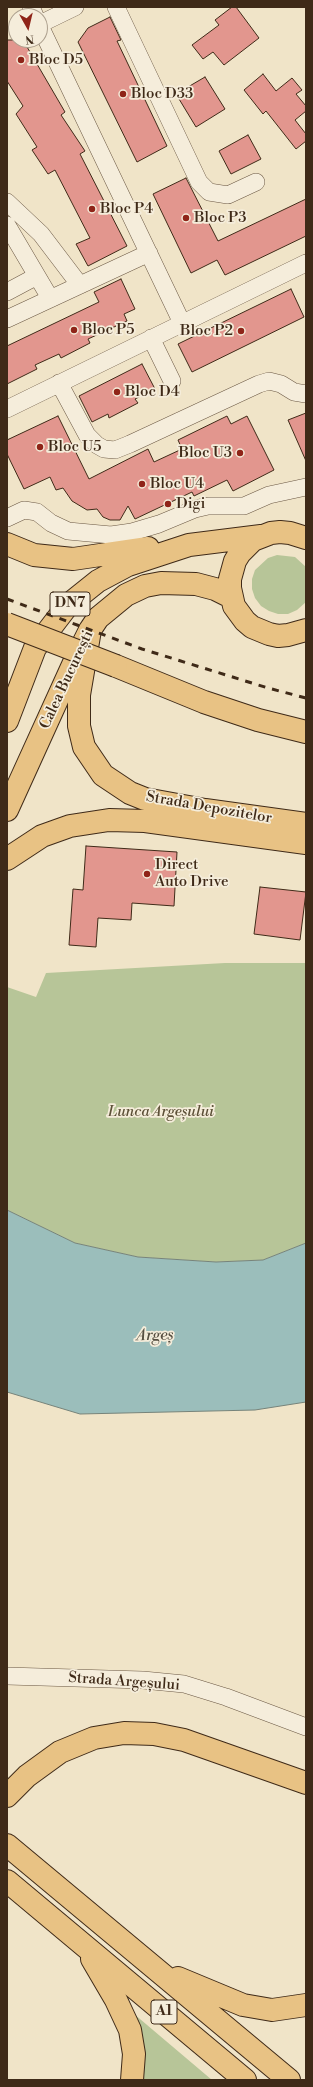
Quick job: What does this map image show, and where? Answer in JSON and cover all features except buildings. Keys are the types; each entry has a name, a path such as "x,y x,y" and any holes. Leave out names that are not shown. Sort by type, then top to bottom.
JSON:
{"main road":[{"name":"DN7","path":"7,721 36,648 68,605 110,573 142,560 189,545 262,536 280,532 290,533 306,538"},
{"name":"DN7","path":"262,536 246,546 235,561 230,579 231,597 239,614 252,627 264,633 278,636 298,633 306,630"},
{"path":"14,547 34,555 73,559 133,549 189,545"},
{"name":"Calea București","path":"7,810 90,630 98,618 126,595 145,586 161,583 196,584 215,589 231,597"},
{"path":"7,624 204,702 258,720 306,732"},
{"name":"Strada Depozitelor","path":"90,630 79,695 78,718 84,747 103,775 130,793 145,799 205,810 306,824"},
{"name":"Strada Depozitelor","path":"7,859 42,836 89,821 145,821 220,830 306,843"},
{"path":"7,1775 32,1754 67,1732 93,1723 122,1718 156,1720 194,1728 306,1767"},
{"path":"7,1796 27,1776 60,1752 94,1738 124,1733 154,1734 184,1740 306,1782"},
{"name":"A1","path":"7,1845 289,2080"},
{"name":"A1","path":"12,1885 244,2080"},
{"path":"83,1945 116,2000 130,2030 134,2054 132,2080"},
{"path":"154,1968 242,2005 272,2010 306,2005"}],"street":[{"path":"48,21 75,7"},
{"path":"116,7 199,182 209,192 228,195 256,182"},
{"path":"48,42 182,323"},
{"path":"7,202 41,234 79,284"},
{"path":"7,225 50,298"},
{"path":"7,319 79,284 149,253"},
{"path":"7,409 306,263"},
{"path":"7,292 37,276"},
{"path":"151,338 172,381"},
{"path":"59,383 87,435 97,445 104,449 115,450 259,384 269,382 281,384 294,392 306,394"},
{"path":"7,518 24,510 37,512 51,523 68,532 111,535 132,532 159,524 195,509 208,506 244,506 269,495 306,487"},
{"path":"7,523 14,547"},
{"path":"278,636 306,642"},
{"name":"Strada Argeșului","path":"7,1676 143,1680 184,1684 226,1697 306,1727"}],"green space":[{"path":"277,555 295,557 306,567 306,602 297,610 288,614 278,614 261,606 255,598 252,589 252,579 255,570 268,558"},
{"name":"Lunca Argeșului","path":"225,963 306,963 306,1243 263,1260 216,1262 138,1257 75,1243 7,1210 7,987 36,997 46,973"},
{"path":"127,2008 212,2080 137,2080"}],"water":[{"name":"Argeș","path":"7,1210 75,1243 138,1257 216,1262 263,1260 306,1243 306,1402 255,1410 80,1414 7,1392"}],"railway":[{"path":"7,599 142,649 268,688 306,698"}],"place":[{"name":"Bloc D5","path":"21,60"},
{"name":"Bloc D33","path":"123,94"},
{"name":"Bloc P4","path":"92,209"},
{"name":"Bloc P3","path":"186,218"},
{"name":"Bloc P5","path":"74,330"},
{"name":"Bloc P2","path":"241,331"},
{"name":"Bloc D4","path":"117,392"},
{"name":"Bloc U5","path":"40,447"},
{"name":"Bloc U3","path":"240,453"},
{"name":"Bloc U4","path":"142,484"},
{"name":"Digi","path":"168,504"},
{"name":"Direct Auto Drive","path":"147,874"}]}
